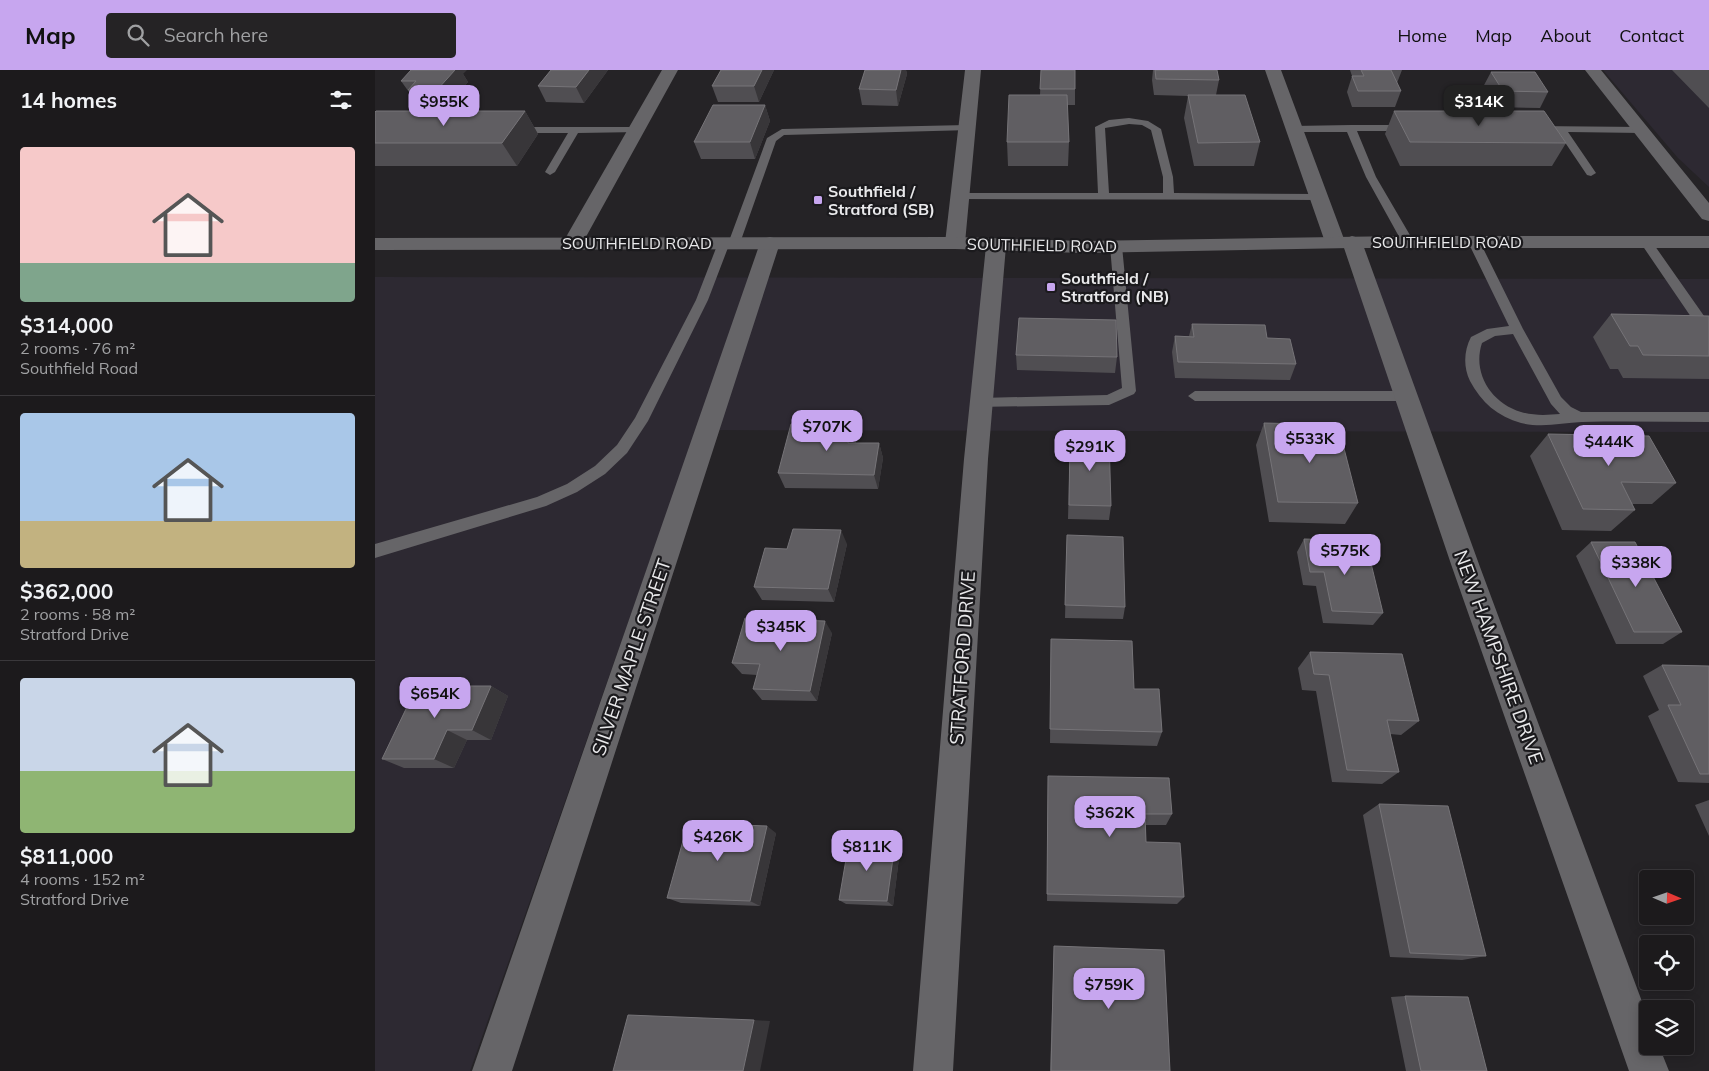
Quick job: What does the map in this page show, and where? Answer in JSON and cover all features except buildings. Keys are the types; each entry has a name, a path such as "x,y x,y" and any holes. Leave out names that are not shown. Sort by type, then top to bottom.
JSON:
{"street":[{"path":"572,244 670,70"},
{"path":"955,243 973,70"},
{"name":"NEW HAMPSHIRE DRIVE","path":"1273,70 1318,197 1343,242 1406,396 1649,1071"},
{"path":"1593,70 1709,215"},
{"name":"SOUTHFIELD ROAD","path":"375,244 955,243 996,246 1116,246 1343,242 1709,242"},
{"name":"SILVER MAPLE STREET","path":"492,1071 770,243"},
{"name":"STRATFORD DRIVE","path":"933,1071 980,403 996,246"}],"lane":[{"path":"1104,196 1100,127 1113,122 1146,123 1157,129 1168,177 1169,196"},
{"path":"375,551 541,502 571,488 600,470 622,449 641,421 699,307 729,243 771,140 782,132 967,128"},
{"path":"1351,128 1371,177 1408,242"},
{"path":"1293,129 1418,128"},
{"path":"1523,129 1642,130"},
{"path":"1561,129 1591,172"},
{"path":"508,130 636,130"},
{"path":"550,172 575,130"},
{"path":"961,196 1318,197"},
{"path":"1474,242 1556,400 1566,411 1581,417"},
{"path":"1646,242 1709,333"},
{"path":"980,403 1109,400 1129,391 1116,246"},
{"path":"1517,328 1492,332 1476,340 1470,352 1472,369 1479,386 1497,407 1522,418 1547,420 1581,417 1709,417"},
{"path":"1195,396 1406,396"}],"shaded area":[{"path":"1603,70 1709,70 1709,187 1678,158"},
{"path":"375,277 1709,279 1709,432 696,430 470,1071 375,1071"}],"place":[{"name":"Southfield / Stratford (SB)","path":"818,200"},
{"name":"Southfield / Stratford (NB)","path":"1051,287"}]}
